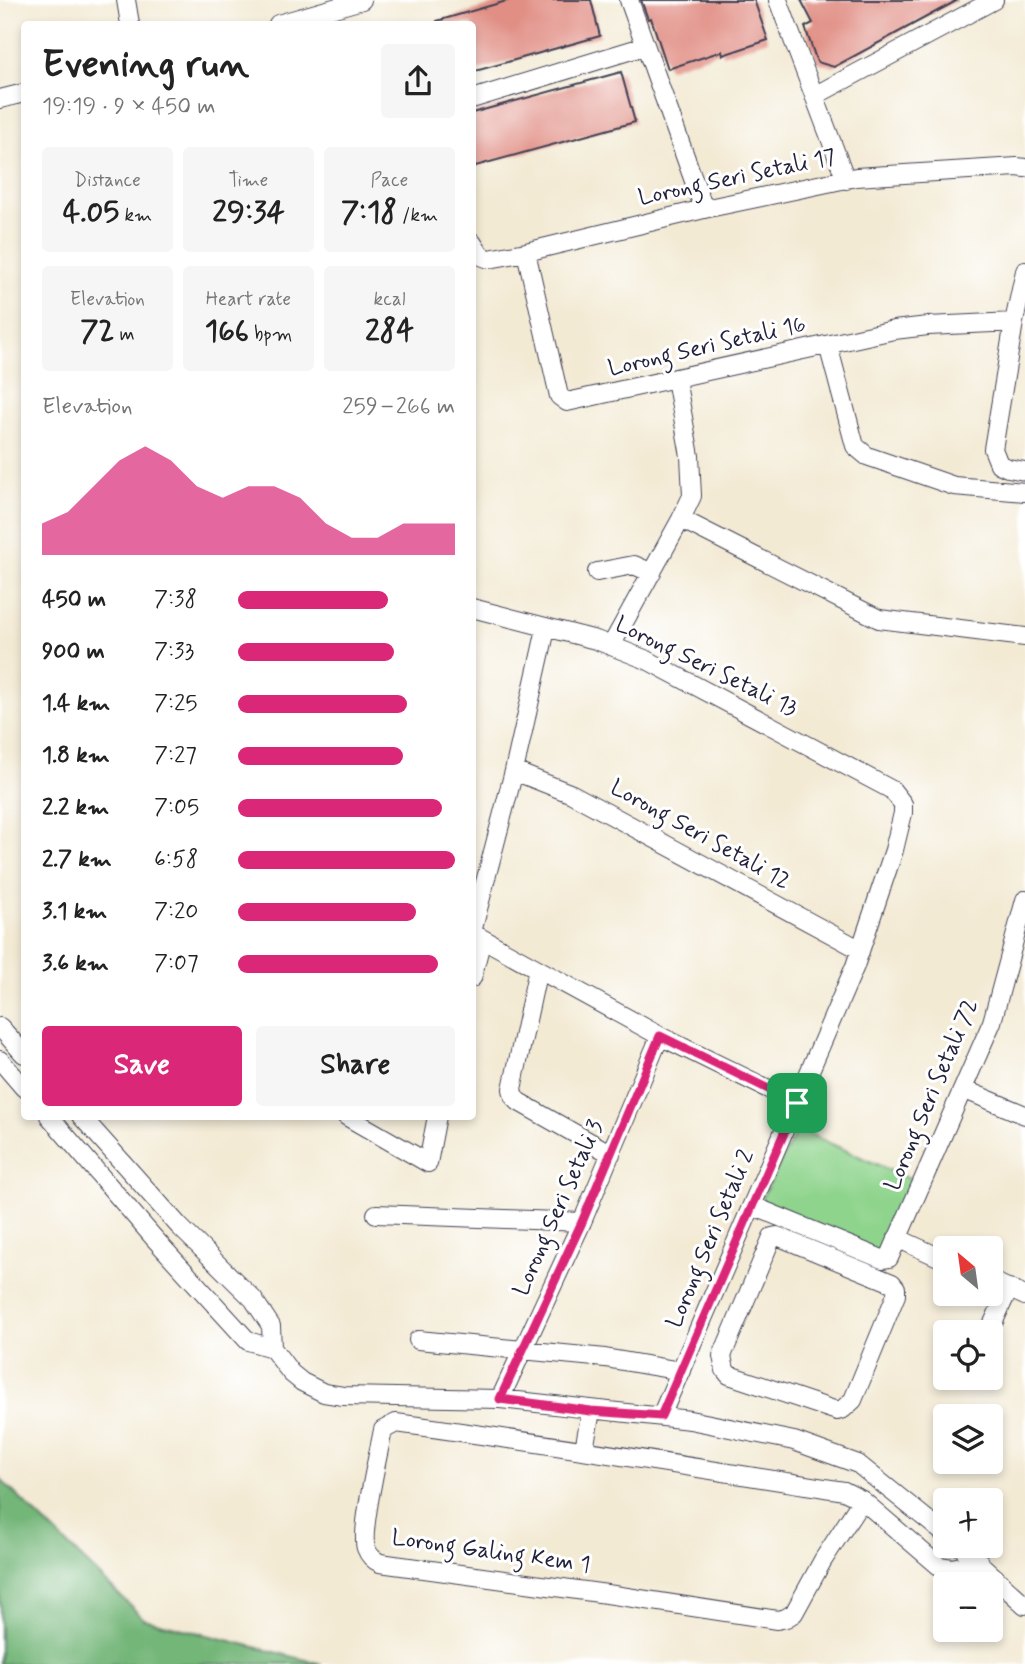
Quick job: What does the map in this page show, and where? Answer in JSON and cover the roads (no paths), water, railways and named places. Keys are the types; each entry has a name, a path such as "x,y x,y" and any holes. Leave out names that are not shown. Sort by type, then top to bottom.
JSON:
{"street":[{"path":"126,0 130,21"},
{"path":"288,21 362,0"},
{"path":"629,0 704,209"},
{"path":"778,0 846,180"},
{"path":"814,96 994,0"},
{"path":"476,98 645,46"},
{"path":"0,99 21,94"},
{"name":"Lorong Seri Setali 17","path":"476,248 481,256 489,259 704,209 846,180 1025,168"},
{"name":"Lorong Seri Setali 16","path":"526,252 559,396 567,402 902,329 1014,323"},
{"path":"1025,271 993,449 999,464 1025,471"},
{"path":"828,345 855,446 867,456 954,486 1025,492"},
{"path":"611,646 692,496 690,456 676,379"},
{"path":"681,519 879,619 1025,637"},
{"path":"597,572 634,565 652,573"},
{"name":"Lorong Seri Setali 13","path":"476,609 596,640 647,660 892,790 903,804"},
{"path":"546,629 476,934 660,1036 797,1103"},
{"name":"Lorong Seri Setali 12","path":"514,771 572,794 859,949"},
{"name":"Lorong Seri Setali 2","path":"661,1416 855,966 894,850 903,804"},
{"name":"Lorong Seri Setali 72","path":"753,1206 881,1259 889,1258 992,1022 1025,900"},
{"path":"538,969 512,1089 514,1097 611,1154"},
{"path":"0,1027 21,1051"},
{"name":"Lorong Seri Setali 3","path":"500,1399 582,1222 660,1036"},
{"path":"0,1060 21,1084"},
{"path":"963,1088 1025,1115"},
{"path":"52,1120 154,1238 248,1341 272,1348"},
{"path":"85,1120 179,1226 253,1299 271,1326 272,1348 291,1373 324,1393 343,1396 500,1399 591,1411 661,1416 794,1441 846,1459 870,1471 933,1524"},
{"path":"353,1120 428,1163 436,1120"},
{"path":"376,1214 582,1222"},
{"path":"776,1236 892,1283 896,1288 897,1295 853,1400 848,1406 836,1411 729,1375 724,1370 722,1356 755,1279 772,1237 776,1236"},
{"path":"897,1238 933,1254"},
{"path":"726,1268 755,1279"},
{"path":"997,1320 1017,1292"},
{"path":"418,1340 605,1358 681,1371"},
{"path":"584,1449 591,1411"},
{"name":"Lorong Galing Kem 1","path":"862,1500 823,1560 794,1613 777,1620 380,1563 372,1559 365,1545 370,1492 383,1430 396,1423 584,1449 844,1491 862,1500 939,1566 952,1568 980,1562"},
{"path":"975,1558 1025,1605"}]}
